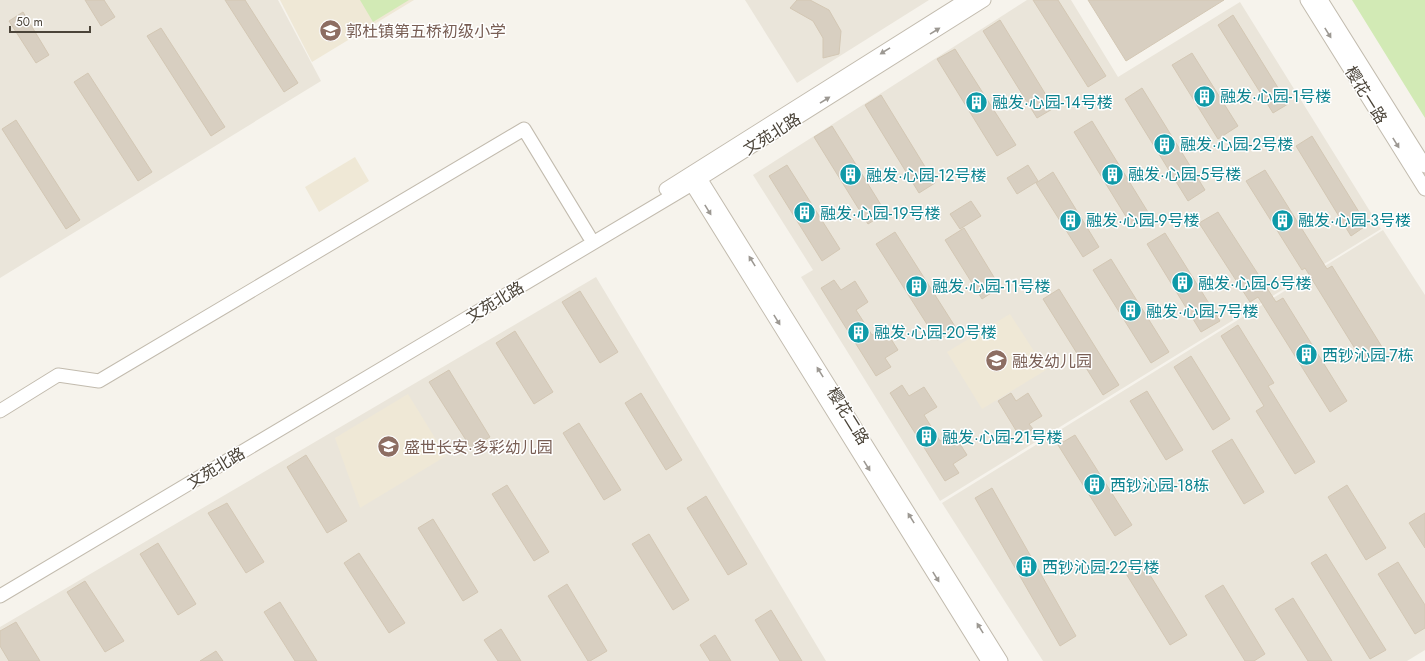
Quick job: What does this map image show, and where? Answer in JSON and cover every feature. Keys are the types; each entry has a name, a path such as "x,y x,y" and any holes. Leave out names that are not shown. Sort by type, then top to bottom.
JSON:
{"street":[{"name":"文苑北路","path":"0,587 589,236 694,178 966,0"},
{"name":"文苑北路","path":"0,596 694,178 984,0"},
{"name":"樱花一路","path":"1307,0 1425,189"},
{"name":"樱花一路","path":"1321,0 1425,166"},
{"path":"0,410 58,375 99,381 524,129 589,236"},
{"name":"樱花二路","path":"694,178 988,661"},
{"name":"樱花二路","path":"694,178 1001,661"}],"shaded area":[{"path":"0,0 278,0 321,81 0,278"},
{"name":"郭杜镇第五桥初级小学","path":"280,0 414,0 312,62"},
{"path":"745,0 929,0 797,83"},
{"path":"1027,0 1071,0 1118,77 1240,2 1381,229 940,501 801,277 813,270 753,175"},
{"path":"355,157 369,181 319,212 305,187"},
{"path":"1383,230 1425,295 1425,650 1407,661 1043,661 942,503"},
{"path":"596,277 826,661 0,661 0,627"},
{"name":"融发幼儿园","path":"1010,314 1046,370 982,409 947,352"},
{"name":"盛世长安·多彩幼儿园","path":"408,394 446,456 360,508 335,438"}],"green space":[{"path":"360,0 409,0 373,22"},
{"path":"1352,0 1425,0 1425,118"}],"building":[{"path":"85,0 104,0 115,17 101,26"},
{"path":"225,0 245,0 298,83 284,92"},
{"path":"797,0 810,0 829,10 841,31 839,54 823,58 823,38 813,21 790,8"},
{"path":"1033,0 1058,0 1106,76 1088,87"},
{"path":"1088,0 1224,0 1126,61"},
{"path":"23,12 49,55 36,63 9,21"},
{"path":"1233,15 1288,104 1273,113 1218,25"},
{"path":"1000,20 1054,108 1037,118 983,31"},
{"path":"161,28 225,127 211,136 147,36"},
{"name":"融发·心园-14号楼","path":"955,49 1016,145 997,156 937,59"},
{"name":"融发·心园-1号楼","path":"1192,53 1238,126 1218,139 1172,65"},
{"path":"88,73 152,172 138,181 74,82"},
{"name":"融发·心园-2号楼","path":"1142,88 1205,190 1188,201 1125,99"},
{"path":"881,95 935,183 919,193 865,105"},
{"path":"16,120 80,220 66,229 2,129"},
{"name":"融发·心园-5号楼","path":"1092,121 1151,217 1133,228 1074,132"},
{"name":"融发·心园-12号楼","path":"832,126 886,213 868,224 814,137"},
{"path":"1312,136 1367,225 1351,236 1296,146"},
{"name":"融发·心园-19号楼","path":"787,165 840,249 822,261 769,176"},
{"path":"1028,165 1038,181 1017,194 1007,178"},
{"path":"1265,170 1327,269 1332,266 1382,347 1362,360 1305,268 1302,270 1246,181"},
{"name":"融发·心园-9号楼","path":"1053,172 1099,247 1083,257 1036,183"},
{"path":"971,201 981,216 960,229 950,214"},
{"path":"1218,212 1276,302 1283,298 1347,401 1330,412 1258,297 1250,302 1199,223"},
{"path":"964,228 1000,287 982,299 945,240"},
{"name":"融发·心园-11号楼","path":"895,232 956,328 937,340 876,244"},
{"name":"融发·心园-6号楼","path":"1165,233 1220,321 1201,332 1147,244"},
{"name":"融发·心园-7号楼","path":"1111,259 1169,352 1151,363 1093,270"},
{"name":"融发·心园-20号楼","path":"834,280 841,290 855,281 868,302 856,310 872,335 884,328 898,350 885,358 891,367 876,376 821,288"},
{"path":"1059,289 1119,385 1103,395 1043,299"},
{"path":"580,291 618,352 600,363 562,302"},
{"path":"1238,325 1274,383 1268,386 1315,462 1295,474 1256,411 1264,406 1221,336"},
{"path":"515,331 553,392 534,404 496,343"},
{"path":"1191,356 1230,419 1213,430 1174,367"},
{"path":"449,370 490,437 471,448 429,382"},
{"name":"融发·心园-21号楼","path":"902,385 909,396 924,387 937,407 924,415 940,441 953,433 967,455 953,464 959,473 945,481 890,393"},
{"path":"1147,391 1183,450 1166,460 1130,401"},
{"path":"641,393 682,460 666,470 625,403"},
{"path":"1011,393 1016,401 1028,393 1042,416 1029,424 1033,429 1020,437 998,401"},
{"path":"579,423 621,490 604,500 563,433"},
{"name":"西钞沁园-18栋","path":"1075,435 1132,525 1115,536 1058,445"},
{"path":"1232,439 1264,492 1244,504 1212,451"},
{"path":"306,455 347,521 327,533 287,467"},
{"path":"507,485 549,552 534,561 492,494"},
{"path":"1347,485 1386,548 1366,560 1328,497"},
{"name":"西钞沁园-22号楼","path":"992,488 1076,636 1060,646 975,498"},
{"path":"706,496 747,564 728,575 687,508"},
{"path":"227,503 264,562 246,573 208,513"},
{"path":"1425,513 1425,548 1409,523"},
{"path":"433,519 478,592 463,601 418,528"},
{"path":"649,534 689,600 673,610 632,544"},
{"path":"158,543 196,604 178,615 140,554"},
{"path":"359,553 405,623 389,633 344,563"},
{"path":"1326,554 1386,650 1370,659 1311,563"},
{"path":"1142,562 1187,635 1170,645 1125,572"},
{"path":"1398,562 1425,605 1425,628 1415,634 1378,574"},
{"path":"85,581 124,641 105,652 67,592"},
{"path":"567,584 607,651 590,661 588,661 548,596"},
{"path":"1223,585 1265,654 1254,661 1245,661 1205,596"},
{"path":"1293,598 1332,661 1308,661 1275,609"},
{"path":"280,602 317,661 295,661 264,612"},
{"path":"771,610 802,661 780,661 755,620"},
{"path":"16,622 40,661 9,661 0,646 0,631"},
{"path":"501,629 521,661 498,661 484,640"},
{"path":"715,635 731,661 710,661 700,645"},
{"path":"216,651 223,661 200,661"}],"place":[{"name":"郭杜镇第五桥初级小学","path":"330,31"},
{"name":"融发·心园-1号楼","path":"1205,96"},
{"name":"融发·心园-14号楼","path":"976,102"},
{"name":"融发·心园-2号楼","path":"1165,144"},
{"name":"融发·心园-5号楼","path":"1113,174"},
{"name":"融发·心园-12号楼","path":"850,175"},
{"name":"融发·心园-19号楼","path":"804,213"},
{"name":"融发·心园-9号楼","path":"1071,220"},
{"name":"融发·心园-3号楼","path":"1283,220"},
{"name":"融发·心园-6号楼","path":"1183,283"},
{"name":"融发·心园-11号楼","path":"916,286"},
{"name":"融发·心园-7号楼","path":"1131,311"},
{"name":"融发·心园-20号楼","path":"859,332"},
{"name":"西钞沁园-7栋","path":"1307,355"},
{"name":"融发幼儿园","path":"996,361"},
{"name":"融发·心园-21号楼","path":"927,437"},
{"name":"盛世长安·多彩幼儿园","path":"389,447"},
{"name":"西钞沁园-18栋","path":"1095,485"},
{"name":"西钞沁园-22号楼","path":"1026,567"}]}
